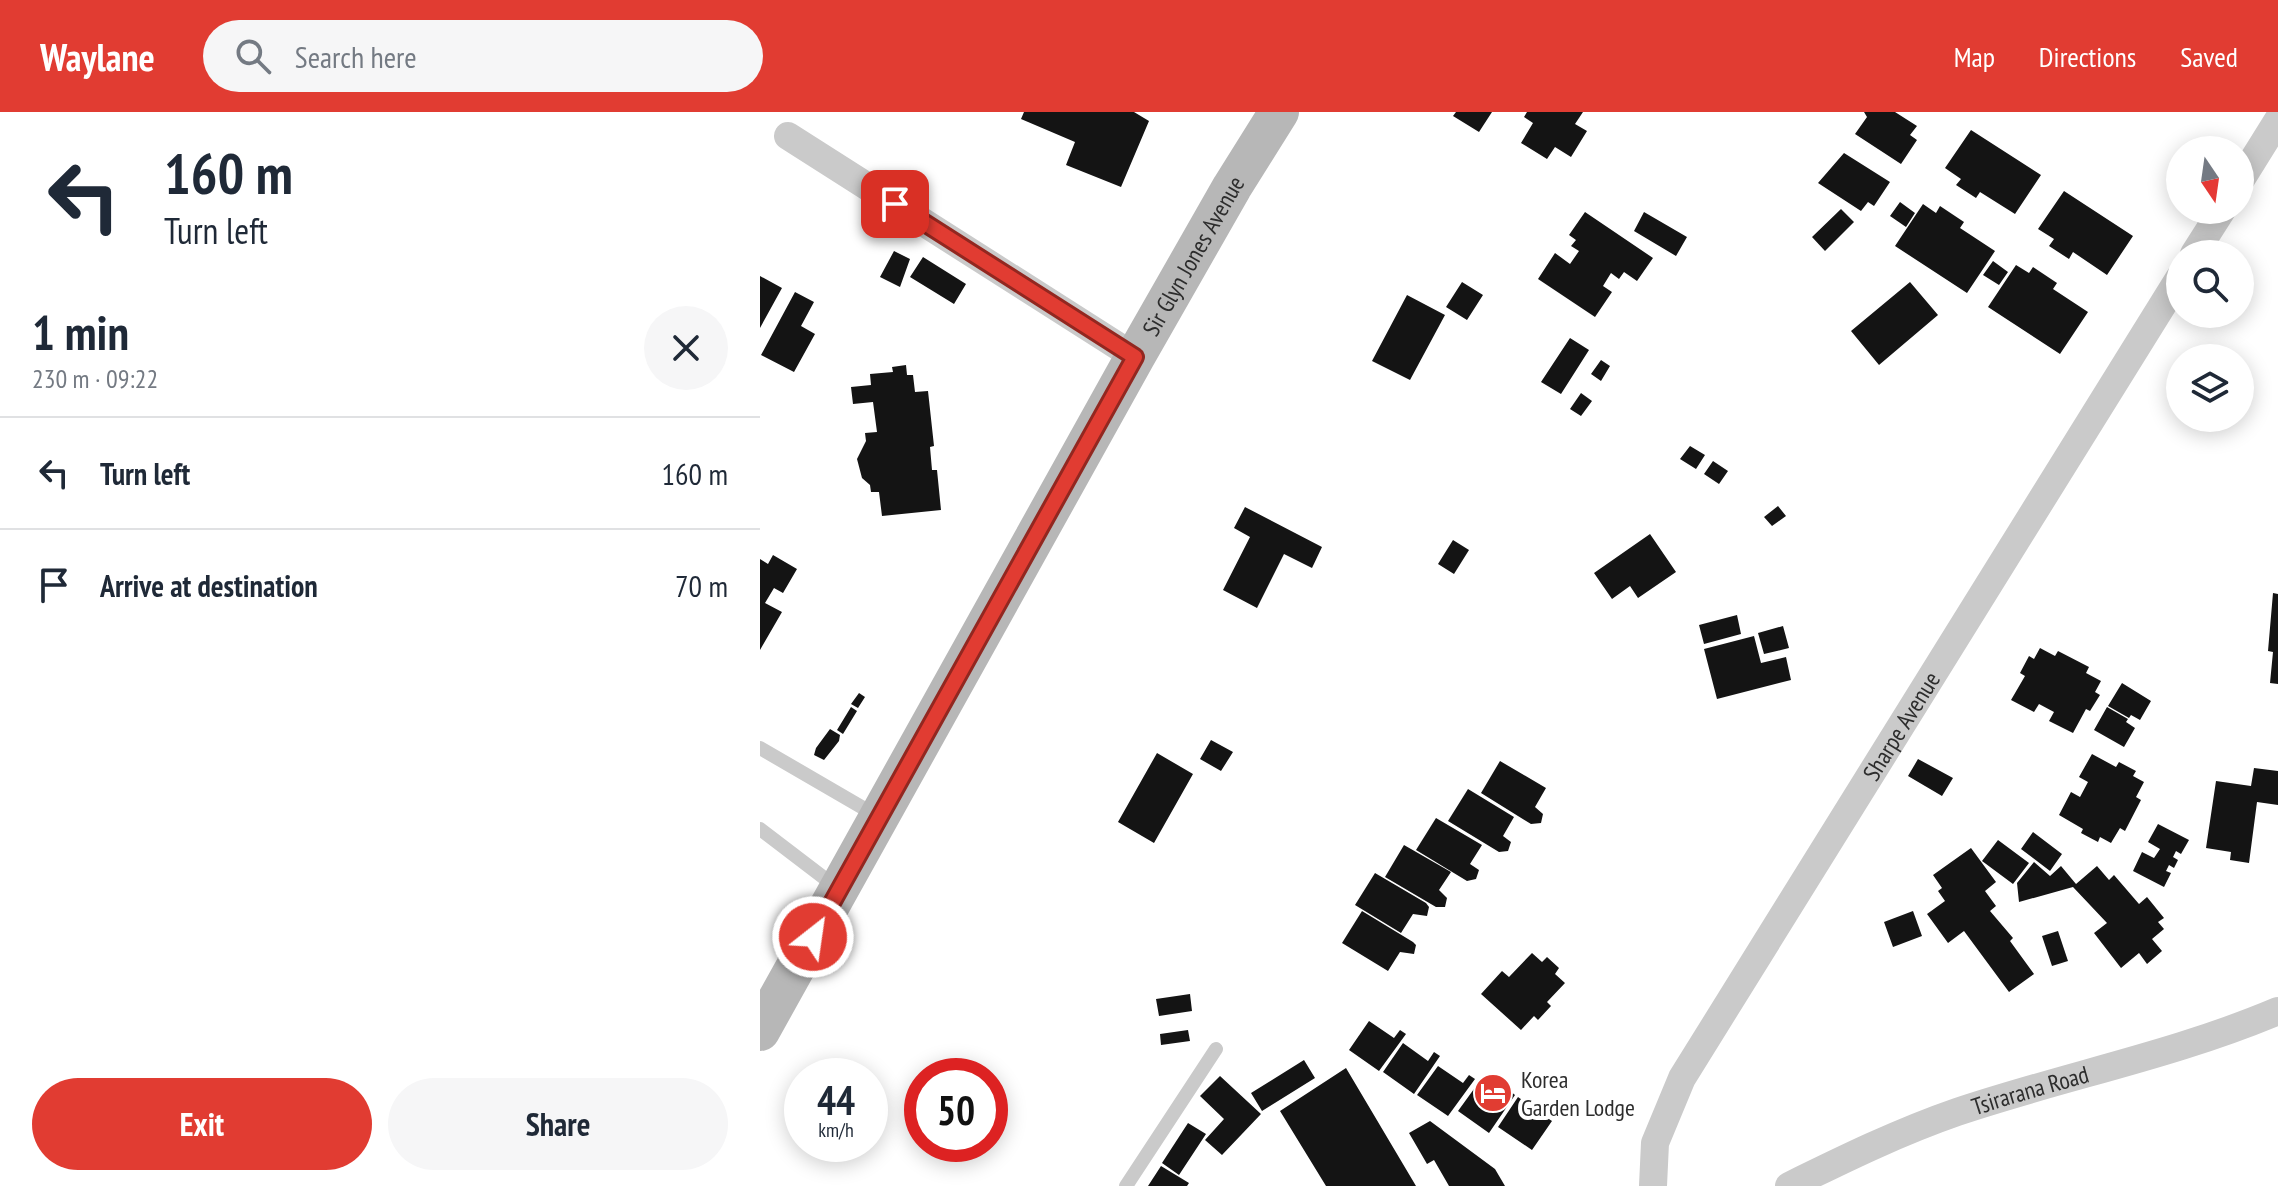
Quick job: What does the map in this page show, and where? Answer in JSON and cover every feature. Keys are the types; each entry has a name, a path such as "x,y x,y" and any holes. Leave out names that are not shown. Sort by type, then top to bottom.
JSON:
{"main road":[{"name":"Sir Glyn Jones Avenue","path":"760,1031 1135,357 1279,112"}],"street":[{"path":"2254,159 2278,120"},
{"path":"788,136 1135,357"},
{"name":"Sharpe Avenue","path":"1653,1186 1655,1143 1682,1078 2166,300"},
{"name":"Tsirarana Road","path":"1789,1186 1883,1140 1954,1113 2166,1052 2278,1011"}],"lane":[{"path":"760,748 881,818"},
{"path":"760,829 840,890"},
{"path":"1126,1186 1216,1049"}],"building":[{"path":"1024,112 1134,112 1149,121 1121,187 1066,165 1075,142 1021,119"},
{"path":"1456,112 1492,112 1479,132 1453,116"},
{"path":"1527,112 1583,112 1575,124 1587,131 1571,157 1555,147 1547,159 1521,143 1533,123 1524,117"},
{"path":"1864,112 1895,112 1917,126 1910,135 1917,140 1901,164 1855,134 1867,117"},
{"path":"1971,130 2041,175 2015,214 1980,192 1976,198 1956,185 1961,179 1945,168"},
{"path":"1844,153 1890,182 1874,206 1868,202 1861,211 1818,183"},
{"path":"2064,191 2133,236 2107,275 2073,252 2069,259 2049,246 2054,239 2038,229"},
{"path":"1900,202 1915,213 1906,227 1890,216"},
{"path":"1923,204 1936,213 1940,206 1964,222 1960,228 1995,251 1967,293 1895,246"},
{"path":"1841,209 1854,222 1825,251 1812,237"},
{"path":"1585,212 1653,258 1637,281 1624,272 1619,279 1611,273 1603,286 1612,292 1595,317 1538,279 1555,253 1570,264 1579,251 1571,246 1576,240 1569,235"},
{"path":"1644,212 1687,237 1676,256 1634,231"},
{"path":"894,251 910,259 900,287 880,277"},
{"path":"923,257 966,284 954,304 910,277"},
{"path":"1993,261 2008,272 1999,285 1983,275"},
{"path":"2016,265 2029,273 2033,267 2057,283 2053,289 2088,312 2060,354 1988,307"},
{"path":"760,276 782,288 760,328"},
{"path":"1462,282 1483,295 1467,320 1446,307"},
{"path":"1910,282 1938,315 1879,365 1851,331"},
{"path":"795,292 814,302 801,326 815,334 794,372 761,355"},
{"path":"1407,295 1445,315 1410,380 1372,361"},
{"path":"1570,338 1589,350 1561,394 1541,382"},
{"path":"1601,360 1610,366 1601,381 1591,374"},
{"path":"906,365 907,375 913,375 915,392 928,391 934,446 930,447 932,470 937,470 941,510 882,516 879,492 871,492 870,485 862,478 857,459 866,441 865,433 877,432 873,402 853,404 851,387 871,385 870,374 893,372 892,367"},
{"path":"1581,393 1592,401 1581,416 1570,409"},
{"path":"1690,446 1705,455 1696,469 1680,459"},
{"path":"1713,461 1728,471 1719,484 1704,474"},
{"path":"1778,506 1786,516 1772,526 1764,517"},
{"path":"1245,507 1322,547 1312,568 1284,554 1257,608 1223,590 1250,537 1234,528"},
{"path":"1650,534 1676,572 1638,598 1630,586 1612,599 1594,573"},
{"path":"1453,540 1469,550 1454,574 1438,564"},
{"path":"773,555 797,569 783,593 774,588 765,603 782,612 760,650 760,559 768,564"},
{"path":"2273,593 2278,594 2278,684 2270,683 2273,652 2268,651"},
{"path":"1737,615 1741,634 1704,644 1699,625"},
{"path":"1783,626 1789,648 1764,654 1758,633"},
{"path":"1754,636 1761,663 1786,657 1791,680 1717,699 1704,649"},
{"path":"2040,648 2055,656 2058,651 2089,667 2086,673 2101,681 2095,692 2100,695 2090,711 2086,709 2073,733 2049,721 2054,712 2039,704 2034,712 2011,700 2025,676 2020,673 2029,656 2034,659"},
{"path":"2122,683 2151,701 2140,720 2131,715 2129,718 2108,706"},
{"path":"859,693 865,697 858,708 851,704"},
{"path":"851,707 857,711 843,734 837,730"},
{"path":"2107,707 2128,719 2126,722 2135,728 2124,747 2094,730"},
{"path":"830,729 840,735 839,741 824,760 814,755"},
{"path":"1211,740 1233,752 1221,771 1200,759"},
{"path":"1157,753 1193,774 1154,843 1118,822"},
{"path":"2092,754 2116,767 2119,762 2136,771 2133,776 2144,782 2136,797 2141,800 2125,831 2120,828 2111,843 2100,837 2098,842 2081,833 2083,829 2059,815 2071,792 2080,797 2088,782 2079,777"},
{"path":"1918,759 1953,778 1942,796 1908,776"},
{"path":"1500,761 1546,788 1535,807 1543,814 1541,823 1531,824 1481,793"},
{"path":"2254,768 2278,771 2278,805 2257,802 2249,863 2230,860 2231,852 2206,848 2216,781 2251,786"},
{"path":"1468,789 1514,817 1503,836 1511,842 1508,851 1499,852 1448,821"},
{"path":"1436,818 1482,845 1470,864 1479,870 1476,879 1467,881 1416,850"},
{"path":"2158,824 2189,840 2181,854 2176,851 2173,857 2178,860 2174,868 2169,865 2166,871 2171,873 2164,887 2133,871 2142,852 2154,858 2160,849 2148,842"},
{"path":"2033,832 2062,854 2050,871 2021,849"},
{"path":"1998,840 2029,863 2013,884 1982,861"},
{"path":"1404,845 1451,872 1439,890 1447,898 1445,907 1436,907 1385,877"},
{"path":"1971,848 1996,882 1985,891 1996,906 1990,911 2013,938 2010,941 2034,974 2009,992 1964,931 1948,943 1927,914 1945,901 1938,891 1942,888 1933,875"},
{"path":"2034,862 2050,876 2061,866 2076,884 2097,866 2109,880 2114,875 2139,904 2147,897 2164,918 2158,922 2164,929 2152,939 2162,951 2147,964 2139,953 2121,968 2094,933 2107,923 2073,887 2019,902 2017,883"},
{"path":"1375,873 1426,903 1429,907 1427,916 1413,914 1401,933 1355,905"},
{"path":"1362,911 1413,942 1416,945 1414,954 1400,952 1388,971 1342,943"},
{"path":"1913,911 1922,936 1893,947 1884,922"},
{"path":"2058,931 2068,961 2052,966 2042,936"},
{"path":"1532,953 1542,962 1547,957 1559,968 1555,974 1565,983 1547,1002 1551,1006 1538,1020 1534,1016 1521,1030 1481,994 1502,971 1509,977"},
{"path":"1190,994 1192,1011 1159,1016 1156,999"},
{"path":"1369,1021 1394,1038 1400,1030 1406,1034 1379,1071 1349,1050"},
{"path":"1188,1030 1190,1041 1161,1045 1160,1034"},
{"path":"1403,1043 1428,1061 1434,1052 1440,1056 1414,1094 1383,1072"},
{"path":"1304,1060 1315,1078 1262,1111 1251,1093"},
{"path":"1438,1066 1463,1083 1469,1075 1475,1079 1448,1116 1417,1095"},
{"path":"1346,1068 1416,1186 1326,1186 1280,1111"},
{"path":"1220,1076 1261,1114 1222,1155 1205,1140 1224,1119 1200,1096"},
{"path":"1479,1082 1504,1100 1510,1091 1515,1095 1489,1133 1458,1111"},
{"path":"1518,1097 1535,1109 1539,1104 1550,1111 1546,1117 1552,1121 1532,1150 1498,1127"},
{"path":"1430,1121 1495,1169 1505,1186 1449,1186 1434,1160 1427,1164 1409,1133"},
{"path":"1188,1123 1206,1134 1179,1175 1162,1163"},
{"path":"1161,1166 1189,1183 1187,1186 1148,1186"}],"place":[{"name":"Korea Garden Lodge","path":"1493,1093"}],"route":[{"path":"813,937 1135,357 895,204"}]}
